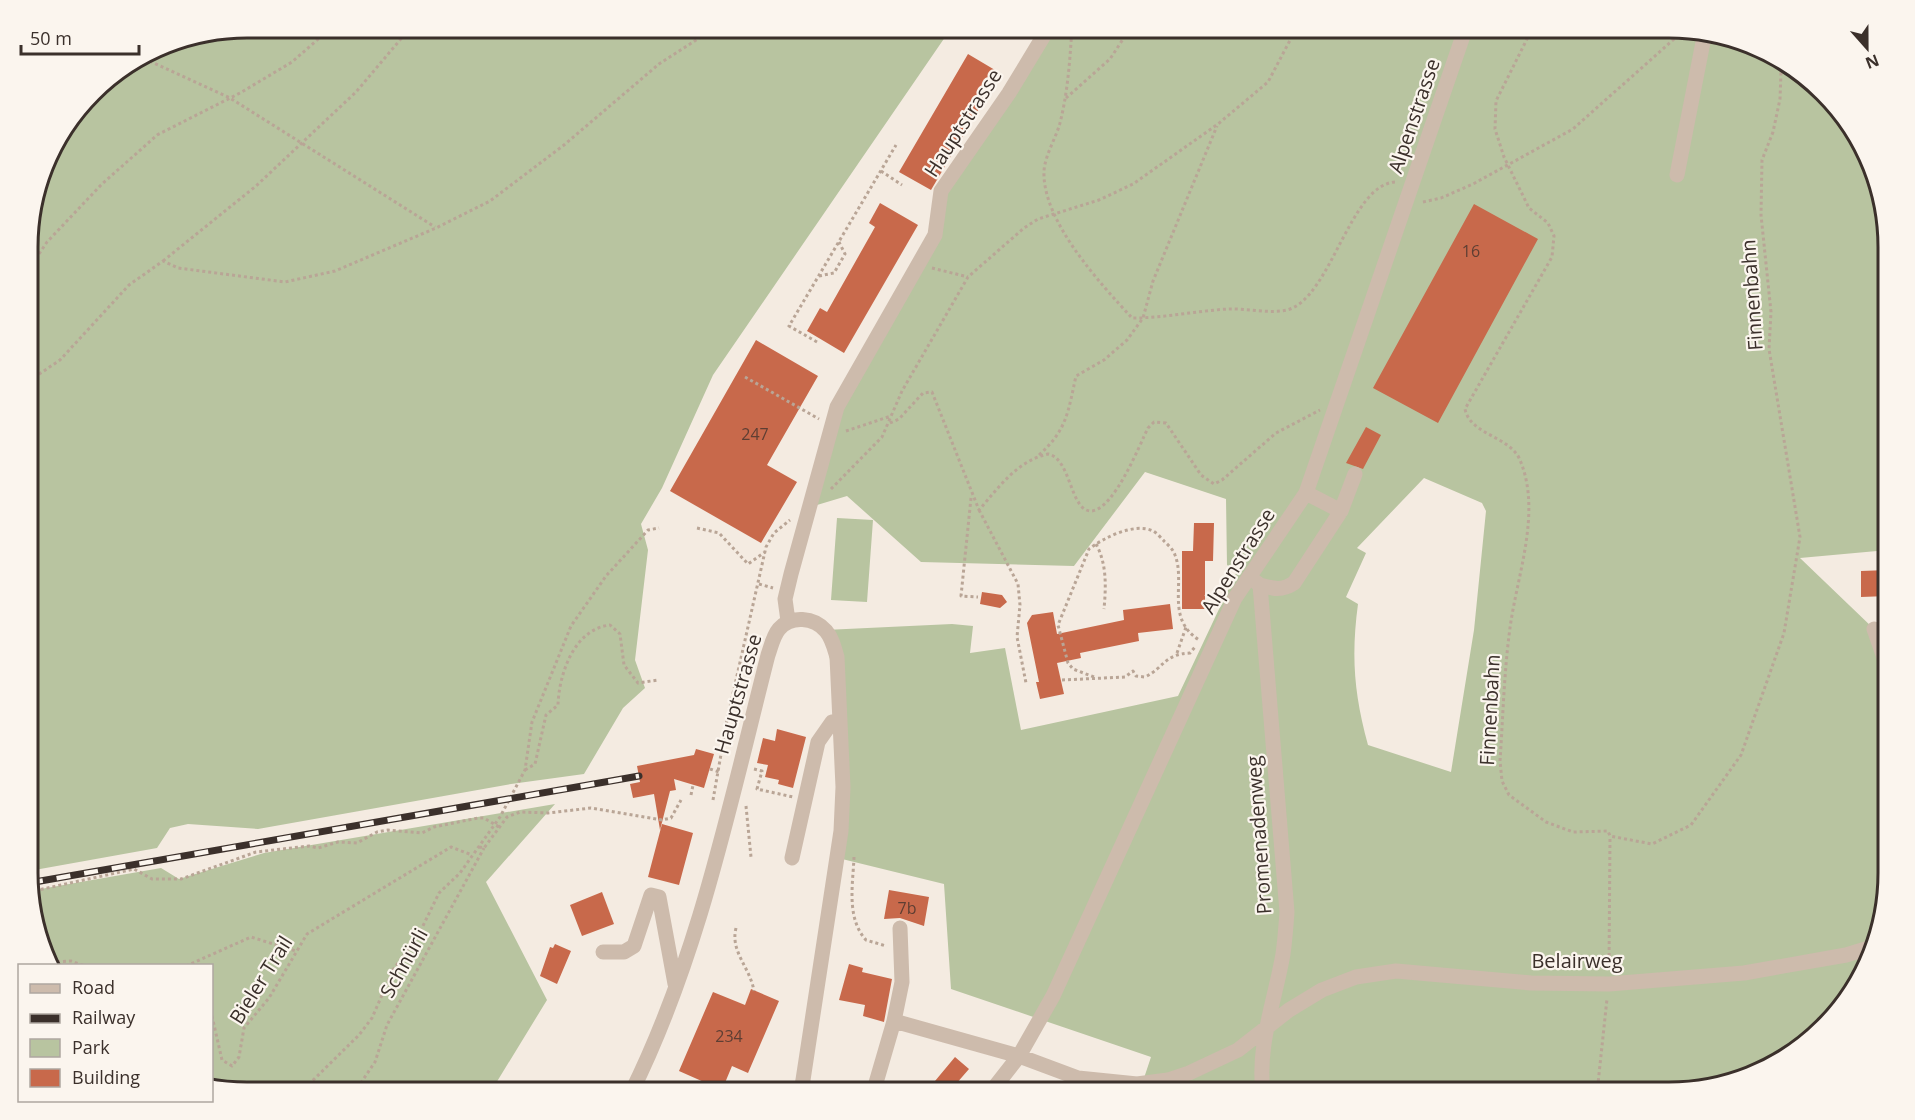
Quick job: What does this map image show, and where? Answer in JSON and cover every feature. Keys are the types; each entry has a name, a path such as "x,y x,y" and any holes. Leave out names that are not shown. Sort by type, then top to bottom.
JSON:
{"street":[{"name":"Hauptstrasse","path":"788,621 785,599 802,512 837,429 837,407 935,235 941,191 1009,93 1043,38"},
{"name":"Alpenstrasse","path":"999,1082 1019,1056 1053,996 1235,598 1255,581 1306,493 1462,38"},
{"path":"1677,175 1703,41"},
{"path":"1255,581 1276,590 1285,588 1294,582 1341,511 1355,474"},
{"path":"1306,493 1341,511"},
{"name":"Promenadenweg","path":"1255,581 1287,912 1283,954 1265,1031 1262,1082"},
{"name":"Hauptstrasse","path":"636,1082 676,987 734,787 768,656 779,628 788,621 806,620 817,623 833,642 837,657 843,787 840,840 803,1082"},
{"path":"1874,628 1877,637"},
{"path":"792,858 818,742 832,722 840,720"},
{"path":"603,952 624,952 633,946 651,895 659,897 676,987"},
{"path":"876,1082 894,1021 902,982 900,928"},
{"name":"Belairweg","path":"1147,1082 1168,1080 1189,1073 1238,1050 1289,1010 1322,990 1348,981 1396,971 1531,983 1609,984 1744,973 1862,950"},
{"path":"1272,999 1289,1010"},
{"name":"Belairweg","path":"894,1021 1019,1056 1078,1078 1125,1082"}],"path":[{"path":"38,257 55,234 101,185 157,135 240,93 292,62 319,38"},
{"path":"38,375 60,360 129,285 163,261 256,186 356,92 402,38"},
{"path":"163,261 178,268 285,282 335,271 436,228 490,201 564,145 659,64 699,38"},
{"path":"1071,38 1065,99 1060,124 1044,168 1045,191 1054,212 1087,268 1132,318 1229,309 1288,310 1307,297 1320,279 1371,195 1387,182 1407,182"},
{"path":"1065,99 1110,60 1124,38"},
{"path":"713,800 727,720 765,552 774,533 825,495 872,449 890,423 902,391 968,277 1024,228 1054,212 1099,200 1133,184 1218,124 1268,82 1291,38"},
{"name":"Finnenbahn","path":"1528,38 1496,101 1495,129 1504,157 1510,164 1529,208 1548,223 1554,236 1552,257 1465,409 1466,415 1475,425 1502,442 1520,458 1526,486 1528,523 1509,629 1500,761 1502,781 1509,795 1546,822 1573,832 1608,831 1610,836 1652,844 1691,825 1741,755 1784,633 1800,537 1769,349 1771,312 1761,215 1762,160 1773,132 1780,99 1781,71"},
{"path":"1406,206 1441,198 1510,164 1573,129 1675,38"},
{"path":"150,61 230,98 436,228"},
{"path":"979,510 1007,477 1057,439 1071,401 1076,376 1104,360 1127,340 1143,318 1154,281 1218,124"},
{"path":"817,342 789,326 896,145"},
{"path":"881,171 902,185"},
{"path":"819,276 834,273 843,261 845,254 839,242"},
{"path":"934,271 968,277"},
{"path":"745,377 837,429 892,416"},
{"path":"890,423 899,419 923,393 932,392 972,496 1018,584 1020,605 1017,638 1026,683"},
{"path":"1037,456 1048,454 1060,460 1077,498 1084,508 1091,511 1100,508 1115,493 1148,428 1154,422 1166,423 1201,475 1214,484 1222,480 1276,433 1309,414 1329,408"},
{"path":"972,496 961,596 978,597"},
{"path":"310,1082 360,1035 372,1018 393,970 419,934 439,893 460,873 500,817 525,770 532,722 571,626 606,576 648,530 659,528"},
{"path":"697,528 719,533 748,564 765,552"},
{"path":"1062,680 1125,677 1132,671 1136,676 1145,677 1163,660 1177,653 1190,652 1201,642 1186,627 1178,609 1176,556 1154,531 1135,529 1096,543 1089,549 1058,625 1068,663 1073,669 1094,677"},
{"path":"1096,543 1102,554 1106,583 1104,609"},
{"path":"759,584 777,589"},
{"path":"525,770 535,764 546,715 558,705 562,672 574,651 596,626 609,625 620,634 624,665 638,683 658,680"},
{"path":"1177,653 1186,627"},
{"path":"710,769 718,772"},
{"path":"761,775 758,789 795,797"},
{"path":"691,795 693,785"},
{"path":"734,787 743,789 746,794 751,857"},
{"path":"39,890 134,869 152,879 181,879 256,852 309,846 314,849 338,842 357,843 382,831 422,833 434,827 478,818 499,827 507,817 520,812 548,813 575,809 671,818 681,800"},
{"name":"Schnürli","path":"361,1082 375,1062 387,1025 484,848 499,827"},
{"path":"1599,1082 1609,984 1610,836"},
{"name":"Bieler Trail","path":"213,1020 222,1060 232,1066 239,1057 244,1028 269,998 307,934 451,847 472,855"},
{"path":"478,848 484,848"},
{"path":"854,854 853,906 858,930 870,942 899,948"},
{"path":"736,928 734,945 746,964 754,991"},
{"path":"190,964 251,937 297,951"},
{"path":"57,962 71,961 79,964"}],"green space":[{"path":"944,38 713,375 662,488 641,524 648,550 635,660 645,688 623,708 584,774 511,784 258,829 188,824 170,828 157,848 38,869 39,219 53,167 73,130 89,109 109,89 154,59 179,49 219,39"},
{"path":"1042,38 1696,39 1748,53 1773,66 1806,89 1826,109 1856,154 1866,179 1877,233 1877,551 1800,558 1874,629 1877,638 1877,887 1866,941 1856,966 1834,1001 1796,1039 1773,1054 1736,1071 1682,1082 1143,1082 1151,1057 951,989 944,884 838,858 840,720 825,630 952,624 973,626 970,653 1005,648 1021,730 1178,696 1237,571 1227,565 1226,499 1145,472 1074,566 921,562 847,496 807,508 830,425 935,235 941,191","holes":["1424,478 1482,503 1486,511 1474,630 1451,772 1368,745 1355,675 1358,604 1346,597 1366,553 1357,548"]},
{"path":"837,518 873,520 867,602 831,600"},
{"path":"555,804 486,882 547,1000 497,1082 246,1082 213,1080 213,964 58,964 45,928 39,889 161,868 179,879 264,853"}],"building":[{"path":"968,54 1000,73 931,190 899,172"},
{"path":"880,203 918,225 844,353 807,331 820,308 827,312 875,227 869,223"},
{"path":"1474,204 1538,239 1438,423 1373,388"},
{"path":"756,340 818,376 767,465 797,482 761,543 670,491"},
{"path":"1366,427 1381,435 1363,469 1346,463"},
{"path":"1194,523 1214,523 1213,561 1205,561 1205,609 1182,609 1182,551 1193,551"},
{"path":"1877,570 1877,596 1861,597 1861,571"},
{"path":"982,592 1002,595 1007,602 1000,608 980,604"},
{"path":"1170,604 1173,629 1138,633 1139,641 1080,653 1081,658 1057,663 1064,694 1040,699 1036,682 1039,682 1027,623 1032,615 1053,612 1057,634 1124,620 1123,610"},
{"path":"777,729 806,737 793,788 778,784 779,780 765,777 768,765 757,763 763,738 775,741"},
{"path":"696,749 714,754 704,788 674,779 676,790 670,791 660,830 654,794 633,798 630,784 640,782 637,766 694,755"},
{"path":"662,824 693,833 679,885 648,877"},
{"path":"889,890 929,897 924,926 900,918 884,919"},
{"path":"602,892 614,924 582,936 570,905"},
{"path":"555,944 571,951 557,984 540,976 550,947 553,948"},
{"path":"849,964 863,968 862,972 892,979 884,1022 863,1016 865,1005 839,1000"},
{"path":"751,989 779,1001 748,1073 732,1066 725,1082 704,1082 679,1071 713,992 745,1005"},
{"path":"955,1057 969,1069 958,1082 935,1081"}],"railway":[{"path":"38,881 639,776"}]}
